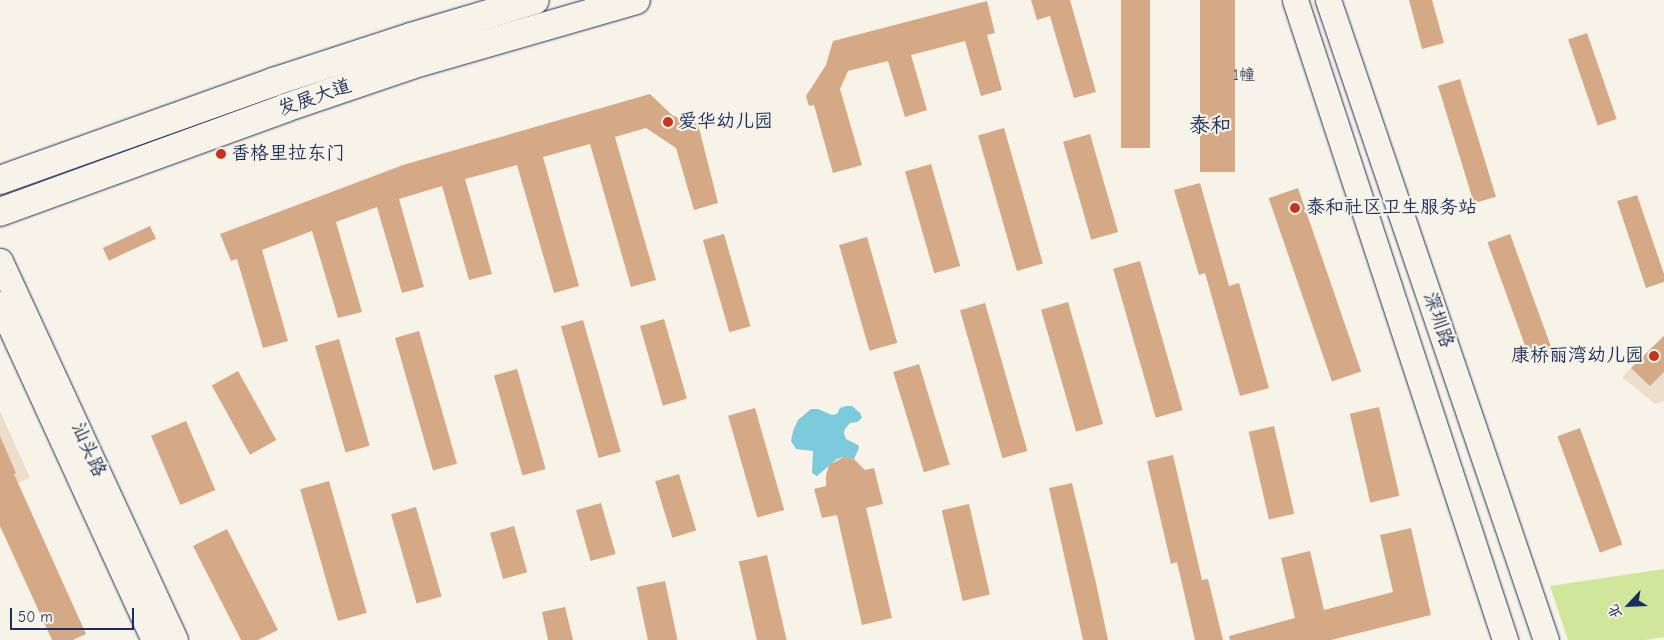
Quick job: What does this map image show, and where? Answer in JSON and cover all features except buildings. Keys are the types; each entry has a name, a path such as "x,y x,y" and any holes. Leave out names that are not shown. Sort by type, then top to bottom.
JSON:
{"main road":[{"name":"发展大道","path":"0,180 273,82 411,37 535,0"},
{"name":"发展大道","path":"0,212 411,65 636,0"}],"street":[{"name":"深圳路","path":"1295,0 1505,640"},
{"name":"深圳路","path":"1328,0 1546,640"},
{"name":"汕头路","path":"0,261 175,640"},
{"name":"汕头路","path":"0,304 154,640"}],"shaded area":[{"name":"康桥丽湾幼儿园","path":"1664,335 1664,401 1655,404 1622,377"},
{"path":"0,411 30,478 0,491"}],"green space":[{"path":"1664,569 1664,637 1645,640 1568,640 1550,586"}],"water":[{"path":"852,406 860,413 862,418 857,422 850,423 845,429 844,434 846,439 858,445 859,448 854,459 844,457 837,459 817,476 812,473 813,451 796,449 791,441 793,431 798,420 811,409 818,409 832,415 837,414 840,408"}],"place":[{"name":"爱华幼儿园","path":"668,122"},
{"name":"香格里拉东门","path":"221,154"},
{"name":"泰和社区卫生服务站","path":"1295,208"},
{"name":"康桥丽湾幼儿园","path":"1654,356"}],"district":[{"name":"泰和","path":"1210,125"}]}
